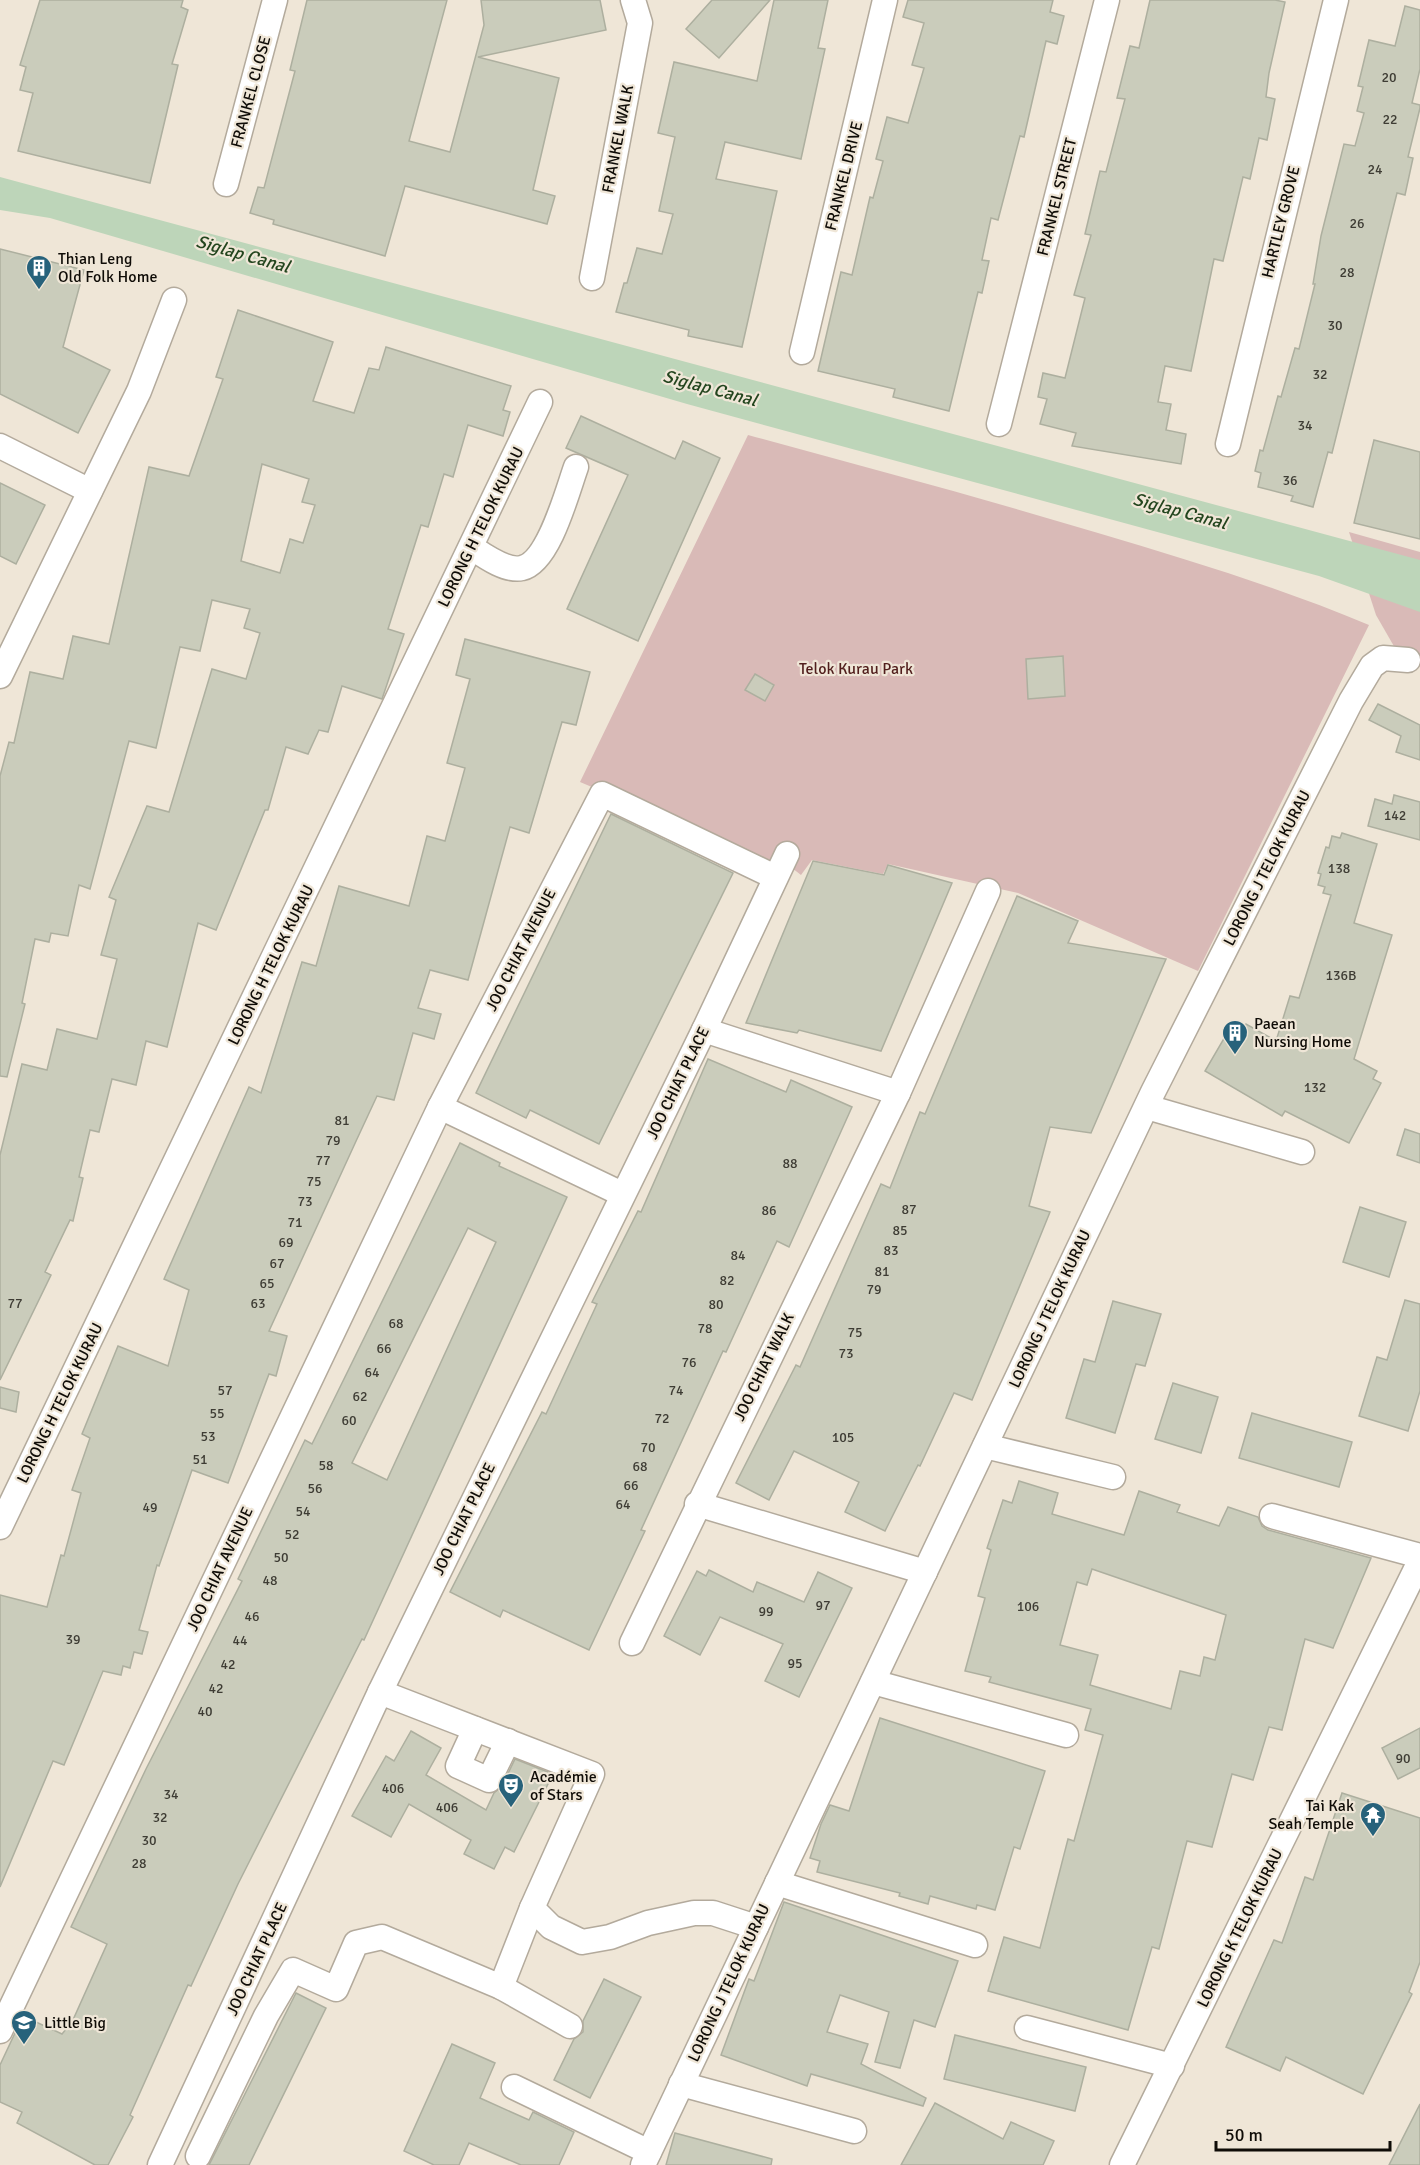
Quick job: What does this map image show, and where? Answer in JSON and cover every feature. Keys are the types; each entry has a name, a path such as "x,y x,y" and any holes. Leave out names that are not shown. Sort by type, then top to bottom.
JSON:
{"street":[{"name":"FRANKEL CLOSE","path":"226,184 275,0"},
{"name":"FRANKEL WALK","path":"592,278 640,23 633,0"},
{"name":"FRANKEL DRIVE","path":"802,352 885,0"},
{"name":"FRANKEL STREET","path":"999,424 1107,0"},
{"name":"HARTLEY GROVE","path":"1227,444 1336,0"},
{"path":"0,676 139,391 174,300"},
{"name":"LORONG H TELOK KURAU","path":"0,1527 540,402"},
{"path":"0,446 90,491"},
{"path":"471,548 511,567 522,568 539,558 551,536 576,467"},
{"name":"LORONG J TELOK KURAU","path":"646,2158 1147,1107 1362,680 1372,666 1383,658 1408,660"},
{"name":"JOO CHIAT PLACE","path":"160,2165 380,1692 704,1030 781,867 602,794"},
{"name":"JOO CHIAT AVENUE","path":"0,2031 440,1107 602,794"},
{"name":"JOO CHIAT WALK","path":"632,1643 697,1504 898,1093 988,891"},
{"path":"704,1030 898,1093"},
{"path":"440,1107 622,1194"},
{"path":"1147,1107 1302,1152"},
{"path":"985,1446 1113,1477"},
{"path":"697,1504 925,1572"},
{"path":"1272,1516 1420,1556"},
{"name":"LORONG K TELOK KURAU","path":"1122,2165 1420,1561"},
{"path":"873,1683 1066,1735"},
{"path":"380,1692 592,1774 532,1908 501,1987"},
{"path":"475,1729 458,1766 489,1780 508,1741"},
{"path":"777,1882 975,1945"},
{"path":"532,1908 551,1927 582,1942 610,1937 648,1923 694,1913 713,1913 756,1927"},
{"path":"198,2156 266,2016 293,1970 336,1989 356,1943 382,1937 501,1987 570,2026"},
{"path":"1027,2028 1172,2066"},
{"name":"LORONG J TELOK KURAU","path":"681,2084 854,2131"},
{"path":"514,2087 646,2158"},
{"path":"197,2088 225,2101"}],"green space":[{"name":"Telok Kurau Park","path":"748,435 1011,507 1235,575 1369,625 1198,971 1018,893 888,864 883,874 812,860 801,875 792,868 767,861 580,782"},
{"path":"1349,532 1420,552 1420,655 1417,661 1399,655 1376,615"}],"water":[{"name":"Siglap Canal","path":"0,177 1420,560 1420,612 1319,576 687,404 50,218 0,210"}],"building":[{"path":"40,0 183,0 181,7 188,10 172,64 178,65 150,183 18,151 33,93 20,90 26,67 20,65"},
{"path":"307,0 447,0 409,141 450,152 484,25 481,0 600,0 606,30 478,57 559,78 533,190 555,196 547,224 405,186 385,256 273,224 274,220 250,213 258,187 264,188 295,71 290,70"},
{"path":"712,0 770,0 719,58 686,29"},
{"path":"774,0 828,0 818,48 825,49 801,159 725,142 716,179 777,191 742,347 688,336 689,330 616,312 637,248 662,254 673,214 659,211 675,137 658,133 674,62 757,81"},
{"path":"908,0 1053,0 1050,12 1064,16 1057,44 1046,41 1024,137 1020,136 998,220 991,218 982,260 989,261 982,293 978,292 949,411 893,397 895,389 818,371 841,272 852,275 870,197 873,198 883,161 876,159 887,117 908,123 924,68 912,65 924,23 903,17"},
{"path":"1150,0 1275,0 1285,2 1269,73 1266,97 1275,99 1267,140 1259,138 1250,179 1243,177 1223,261 1214,259 1191,371 1165,366 1158,402 1171,404 1166,430 1186,434 1181,464 1072,446 1076,433 1040,424 1047,399 1038,397 1043,373 1065,378 1085,298 1074,295 1091,235 1085,234 1100,171 1106,172 1125,99 1117,98 1130,46 1139,48"},
{"path":"1405,6 1420,10 1420,69 1412,103 1420,105 1420,108 1408,157 1413,158 1405,195 1397,193 1332,453 1328,452 1313,507 1291,501 1293,496 1258,487 1261,473 1255,471 1278,396 1281,397 1295,348 1299,349 1315,284 1313,284 1321,236 1344,144 1355,146 1364,113 1357,111 1363,87 1358,86 1369,40 1395,46"},
{"path":"0,249 84,270 63,347 110,370 78,433 0,394"},
{"path":"238,310 333,342 313,401 354,413 369,368 379,370 386,347 511,386 503,410 510,412 503,436 468,425 453,477 444,474 428,527 421,525 388,629 404,634 382,699 342,686 328,732 319,730 308,754 286,747 268,810 265,810 216,930 198,923 167,1047 146,1041 136,1085 112,1079 99,1132 90,1130 79,1177 83,1178 73,1221 70,1220 45,1272 51,1275 0,1380 0,1155 22,1064 47,1070 57,1029 97,1039 117,959 101,955 116,900 109,897 147,806 169,812 212,669 246,679 260,633 244,628 250,609 212,600 200,651 180,647 156,748 129,741 90,889 79,885 68,936 51,933 49,942 35,939 22,1003 25,1004 7,1077 0,1076 0,776 9,742 14,743 30,672 63,679 73,636 109,644 149,467 189,476 223,379 216,377","holes":["262,464 309,479 302,502 315,505 303,543 290,539 280,573 241,561"]},
{"path":"581,416 675,459 683,441 720,458 638,641 567,609 628,475 566,448"},
{"path":"1374,440 1420,452 1420,539 1354,523"},
{"path":"0,483 45,505 16,564 0,556"},
{"path":"465,639 590,672 576,725 562,722 529,833 510,827 468,980 430,970 418,1008 441,1014 434,1039 413,1033 394,1100 377,1096 357,1139 269,1331 287,1336 276,1376 269,1374 228,1483 192,1470 159,1566 157,1565 139,1630 148,1632 142,1654 134,1652 130,1668 123,1666 121,1675 103,1671 64,1765 53,1761 0,1887 0,1595 47,1607 81,1493 72,1490 90,1438 82,1434 118,1346 168,1366 189,1290 164,1279 249,1087 261,1093 302,962 316,966 339,886 409,906 427,836 445,841 465,768 447,763 470,679 456,675"},
{"path":"1063,656 1065,696 1028,699 1026,659"},
{"path":"755,674 774,685 765,701 745,690"},
{"path":"1378,704 1420,725 1420,760 1396,752 1401,736 1369,720"},
{"path":"1394,795 1420,802 1420,840 1368,826 1375,799 1392,804"},
{"path":"611,814 733,873 599,1144 530,1110 526,1118 476,1093"},
{"path":"1342,833 1377,844 1354,923 1392,935 1354,1059 1377,1071 1373,1079 1381,1083 1349,1143 1285,1111 1282,1116 1205,1071 1226,1035 1237,1041 1246,1024 1276,1041 1290,996 1299,998 1331,895 1323,893 1325,887 1318,885 1321,874 1318,873 1326,847 1329,848 1332,836 1340,838"},
{"path":"813,861 884,875 888,865 952,883 881,1051 799,1030 797,1033 746,1023"},
{"path":"1017,896 1078,921 1068,943 1166,959 1091,1133 1050,1127 1029,1206 1050,1212 1033,1254 972,1400 954,1393 920,1466 918,1465 885,1531 845,1512 859,1482 794,1451 769,1500 736,1483 796,1365 800,1367 881,1184 890,1188 920,1112 925,1114"},
{"path":"708,1059 786,1092 791,1080 852,1107 789,1247 777,1241 726,1352 723,1351 641,1530 645,1531 589,1650 503,1610 500,1617 450,1592 542,1412 546,1414 597,1304 592,1302 638,1211 641,1212"},
{"path":"1405,1129 1420,1134 1420,1163 1397,1155"},
{"path":"460,1143 500,1163 499,1166 567,1197 364,1640 362,1639 238,1884 191,1986 188,1985 130,2115 133,2117 108,2165 95,2165 17,2123 22,2112 0,2102 0,2065 23,2016 62,2034 72,2022 107,1944 71,1927 146,1769 242,1581 238,1579 305,1440 312,1444","holes":["468,1228 496,1242 387,1480 352,1463"]},
{"path":"1360,1207 1406,1222 1389,1277 1343,1262"},
{"path":"1405,1300 1420,1304 1420,1391 1408,1431 1359,1416 1377,1357 1387,1360"},
{"path":"1113,1301 1161,1314 1145,1366 1136,1364 1115,1433 1066,1418 1084,1359 1095,1362"},
{"path":"1173,1383 1218,1397 1201,1453 1155,1439"},
{"path":"0,1387 19,1392 16,1412 0,1408"},
{"path":"1252,1413 1352,1442 1339,1487 1239,1458"},
{"path":"1019,1481 1058,1493 1052,1514 1124,1535 1139,1491 1180,1505 1177,1512 1219,1526 1228,1507 1258,1517 1262,1526 1268,1530 1371,1558 1333,1648 1305,1639 1282,1730 1269,1727 1253,1780 1232,1774 1212,1847 1187,1841 1159,1949 1152,1947 1128,2030 988,1991 1004,1937 1040,1948 1068,1839 1074,1841 1103,1735 1085,1730 1091,1709 989,1682 991,1677 965,1671 985,1598 978,1596 991,1550 987,1548 1003,1500 1012,1503","holes":["1092,1569 1226,1615 1215,1660 1204,1657 1200,1676 1180,1671 1171,1709 1090,1685 1098,1655 1060,1645 1077,1582 1087,1585"]},
{"path":"709,1570 753,1592 757,1582 804,1602 818,1572 852,1588 799,1697 765,1681 783,1644 720,1617 700,1655 664,1636 697,1571 706,1576"},
{"path":"880,1718 1045,1771 1020,1849 1014,1847 995,1910 977,1905 976,1909 930,1896 928,1904 899,1896 900,1893 817,1872 820,1861 810,1858 821,1824 830,1805 849,1811"},
{"path":"1420,1728 1420,1768 1398,1779 1382,1748"},
{"path":"411,1731 441,1748 426,1775 486,1810 494,1793 502,1786 515,1759 553,1774 514,1852 505,1847 494,1869 464,1854 471,1840 409,1804 391,1837 352,1816 386,1756 394,1761"},
{"path":"1342,1793 1420,1818 1420,1962 1409,1992 1412,1994 1363,2094 1286,2057 1280,2071 1226,2047 1274,1940 1282,1943 1305,1877 1313,1880"},
{"path":"784,1902 958,1961 935,2027 914,2020 900,2068 875,2062 889,2012 840,1995 827,2032 868,2044 861,2064 926,2098 923,2106 811,2074 807,2086 721,2055 749,1979 754,1981"},
{"path":"604,1979 641,1997 590,2098 554,2080 574,2039 583,2032 583,2021"},
{"path":"296,1993 326,2008 249,2165 209,2165"},
{"path":"955,2035 1086,2067 1075,2111 944,2079"},
{"path":"452,2044 495,2063 480,2098 529,2120 533,2112 574,2132 559,2165 521,2165 469,2143 459,2165 434,2165 404,2151"},
{"path":"935,2103 1003,2139 1011,2122 1054,2141 1043,2165 901,2165"},
{"path":"1420,2104 1420,2165 1389,2165"},
{"path":"675,2133 772,2159 771,2165 666,2165"}],"place":[{"name":"Thian Leng Old Folk Home","path":"39,291"},
{"name":"Paean Nursing Home","path":"1235,1056"},
{"name":"Académie of Stars","path":"511,1809"},
{"name":"Tai Kak Seah Temple","path":"1373,1838"},
{"name":"Little Big","path":"24,2046"}]}
